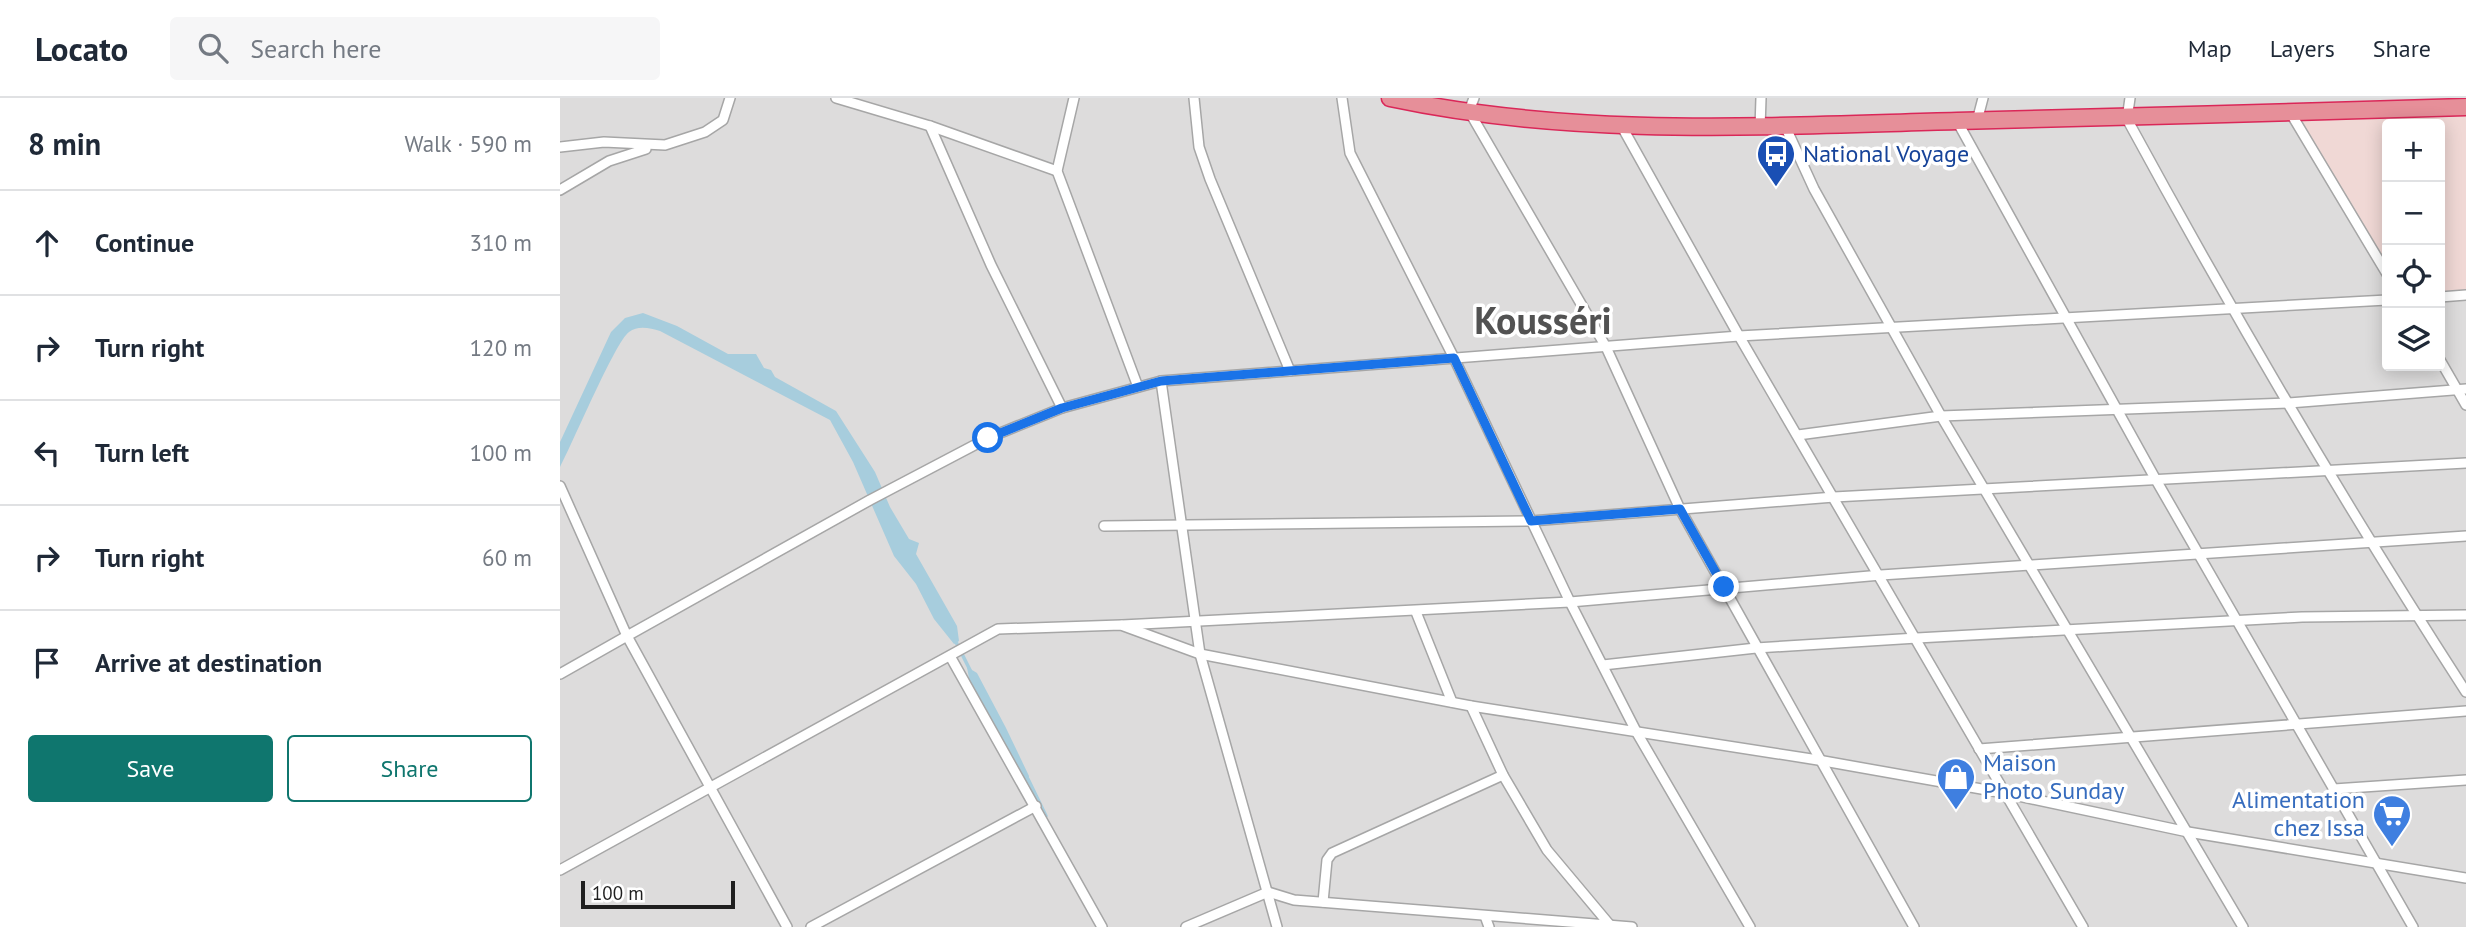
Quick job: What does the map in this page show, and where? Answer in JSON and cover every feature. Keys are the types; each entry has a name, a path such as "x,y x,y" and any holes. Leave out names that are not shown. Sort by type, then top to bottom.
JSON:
{"highway":[{"path":"1391,98 1471,105 1621,125 1760,128 1957,121 2127,119 2290,112 2335,104 2466,107"}],"street":[{"path":"560,190 609,161 705,132 723,120 730,98"},
{"path":"836,98 930,126 1057,171"},
{"path":"1074,98 1057,171 1138,387"},
{"path":"1194,98 1203,158 1290,371"},
{"path":"1342,98 1350,153 1454,358 1570,602 1637,733 1750,927"},
{"path":"1760,128 1761,98"},
{"path":"1977,121 1983,98"},
{"path":"2130,98 2127,119 2230,308 2372,544 2466,692"},
{"path":"1471,105 1606,347 1680,509 1818,760 1914,927"},
{"path":"2290,112 2382,266"},
{"path":"1957,121 2156,480 2413,927"},
{"path":"1621,125 1740,336 2083,927"},
{"path":"930,126 991,265 1062,408"},
{"path":"1786,128 1814,189 1941,416 1986,488 2243,927"},
{"path":"560,147 604,142 658,147"},
{"path":"2445,297 2466,295"},
{"path":"560,674 885,492 988,438 1062,408 1161,381 1740,336 2382,300"},
{"path":"2445,367 2461,390 2466,405"},
{"path":"1161,381 1200,654 1277,927"},
{"path":"1798,435 1941,416 2289,403 2461,390"},
{"path":"1104,526 1531,521 1834,497 2466,463"},
{"path":"560,486 627,636 708,788 787,927"},
{"path":"560,870 998,629 1013,626 1121,625 1416,612 1570,602 1881,575 2466,537"},
{"path":"1416,612 1452,702"},
{"path":"1604,665 1756,648 1917,638 2302,617 2466,615"},
{"path":"1121,625 1200,654 1471,706 1818,760 2004,793 2188,832 2378,866 2466,878"},
{"path":"952,655 1102,927"},
{"path":"1471,706 1503,775 1556,863 1609,924"},
{"path":"1979,749 2466,711"},
{"path":"1323,902 1328,860 1332,853 1503,775"},
{"path":"2334,789 2466,780"},
{"path":"811,927 1036,806"},
{"path":"1186,927 1268,892 1294,900 1630,927"},
{"path":"1485,916 1489,927"}],"shaded area":[{"path":"560,98 2466,98 2466,927 560,927"},
{"path":"2466,113 2466,291 2445,293 2445,119 2382,119 2382,266 2294,116"}],"water":[{"path":"643,313 677,326 728,354 756,354 764,368 771,370 775,377 836,411 875,472 890,507 909,539 919,543 916,554 957,626 959,641 954,644 934,619 916,584 894,556 853,462 830,420 660,331 636,328 623,340 604,373 560,467 560,442 611,332 625,318"},
{"path":"967,667 977,673 1006,728 1029,776 1028,785 970,684"}],"waterway":[{"path":"955,640 970,670"},
{"path":"1028,779 1046,816"}],"place":[{"name":"National Voyage","path":"1776,188"},
{"name":"Maison Photo Sunday","path":"1956,811"},
{"name":"Alimentation chez Issa","path":"2392,848"}],"district":[{"name":"Kousséri","path":"1543,321"}],"route":[{"path":"988,438 1062,408 1161,381 1454,358 1531,521 1680,509 1724,587"}]}
